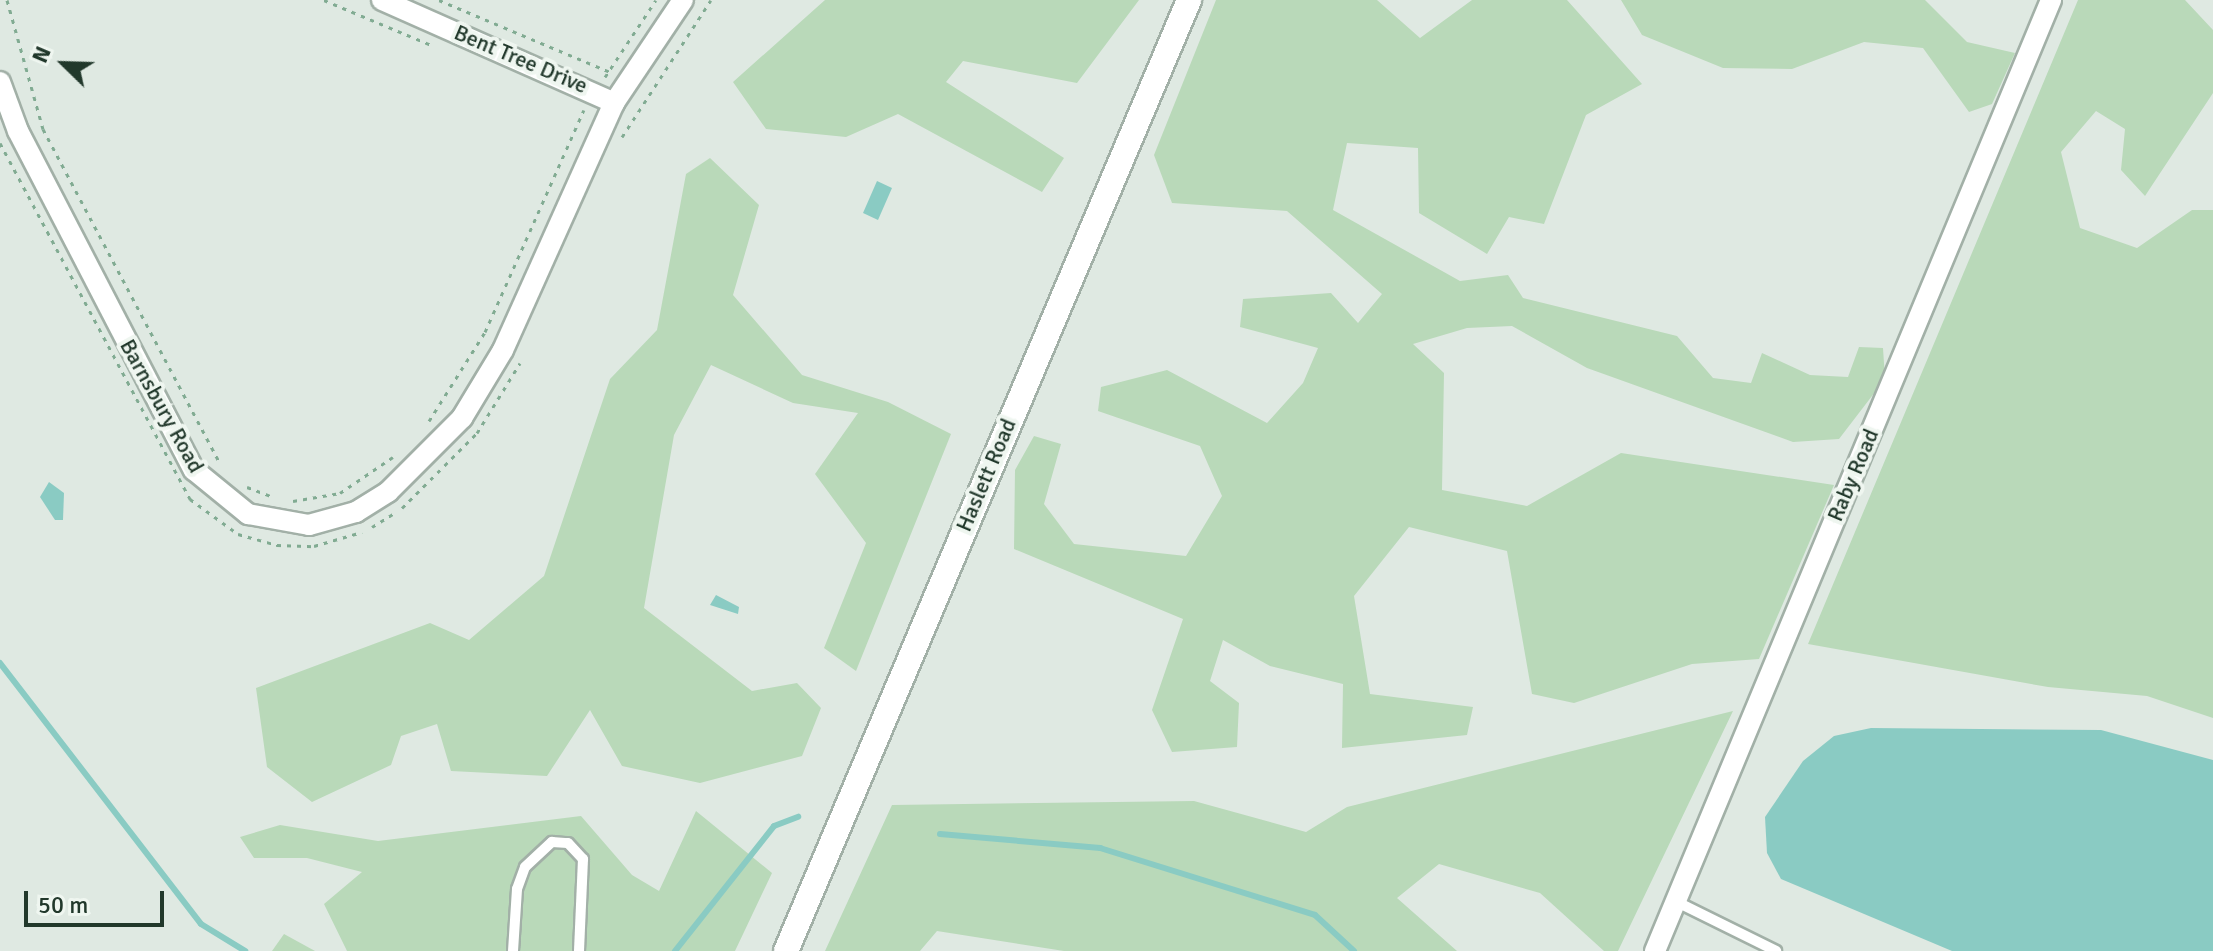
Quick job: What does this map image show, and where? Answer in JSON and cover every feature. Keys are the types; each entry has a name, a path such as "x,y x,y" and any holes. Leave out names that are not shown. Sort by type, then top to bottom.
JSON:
{"main road":[{"name":"Haslett Road","path":"786,951 1189,0"}],"street":[{"name":"Bent Tree Drive","path":"382,0 596,91 614,103"},
{"name":"Barnsbury Road","path":"0,82 18,131 194,470 233,506 291,525 341,518 372,503 462,418 503,350 614,103 683,0"},
{"name":"Raby Road","path":"1655,951 2051,0"}],"lane":[{"path":"513,951 517,889 525,867 552,842 568,843 583,859 579,951"},
{"path":"1675,901 1776,951"}],"path":[{"path":"7,0 43,129 222,467"},
{"path":"439,0 608,71 627,82"},
{"path":"420,432 485,332 545,189 596,91 656,0"},
{"path":"617,146 711,0"},
{"path":"0,143 177,483 238,534 314,546 381,522 460,454 526,348"},
{"path":"284,500 340,493 400,451"},
{"path":"233,478 276,498"}],"green space":[{"path":"825,0 1139,0 1077,83 963,61 946,82 1064,158 1042,192 898,114 846,137 766,129 733,82"},
{"path":"1216,0 1377,0 1420,38 1472,0 1567,0 1642,84 1586,115 1544,224 1509,217 1487,254 1419,213 1418,148 1347,143 1333,210 1460,281 1508,275 1523,298 1677,336 1713,378 1751,383 1762,353 1810,375 1848,377 1859,347 1883,348 1885,379 1839,439 1793,442 1587,368 1512,326 1467,328 1413,344 1444,373 1442,490 1527,506 1621,453 1834,485 1759,659 1692,664 1574,703 1532,694 1507,551 1409,527 1354,596 1370,694 1473,707 1467,735 1342,748 1343,684 1270,666 1223,640 1210,681 1239,703 1237,747 1172,752 1152,710 1183,619 1014,549 1015,470 1034,436 1061,444 1044,504 1074,544 1186,556 1222,496 1200,446 1098,411 1101,387 1167,370 1267,423 1303,383 1318,348 1240,327 1243,299 1331,293 1358,323 1382,294 1287,211 1172,203 1154,155"},
{"path":"1621,0 1925,0 1967,42 2015,53 1992,104 1969,112 1923,48 1864,42 1792,69 1723,68 1642,35"},
{"path":"2078,0 2185,0 2213,30 2213,93 2145,196 2121,170 2125,129 2096,111 2061,152 2080,228 2137,248 2192,210 2213,210 2213,718 2147,696 2048,687 1808,644"},
{"path":"710,158 759,205 733,295 802,375 888,402 951,434 856,671 824,648 866,543 815,474 858,413 793,403 711,365 674,435 644,608 752,691 797,683 821,708 802,756 700,783 622,766 590,710 547,776 451,771 437,724 401,736 391,765 312,802 267,767 256,688 430,623 469,640 544,576 610,379 657,330 686,174"},
{"path":"1733,711 1618,951 1604,951 1540,893 1439,864 1397,898 1457,951 1064,951 937,931 920,951 825,951 892,805 1194,801 1306,832 1347,807"},
{"path":"696,811 772,873 735,951 347,951 324,904 362,872 307,858 254,858 240,837 280,825 378,841 581,816 632,875 659,891"},
{"path":"284,934 315,951 272,951"}],"water":[{"path":"877,181 892,188 878,220 863,213"},
{"path":"49,482 64,493 63,520 55,520 40,497"},
{"path":"716,595 739,607 738,614 710,605"},
{"path":"1871,728 2101,730 2213,760 2213,951 1952,951 1781,879 1767,853 1765,817 1803,761 1834,736"}],"waterway":[{"path":"0,663 201,924 245,951"},
{"path":"675,951 774,826 798,817"},
{"path":"940,834 1100,848 1315,915 1354,951"}]}
